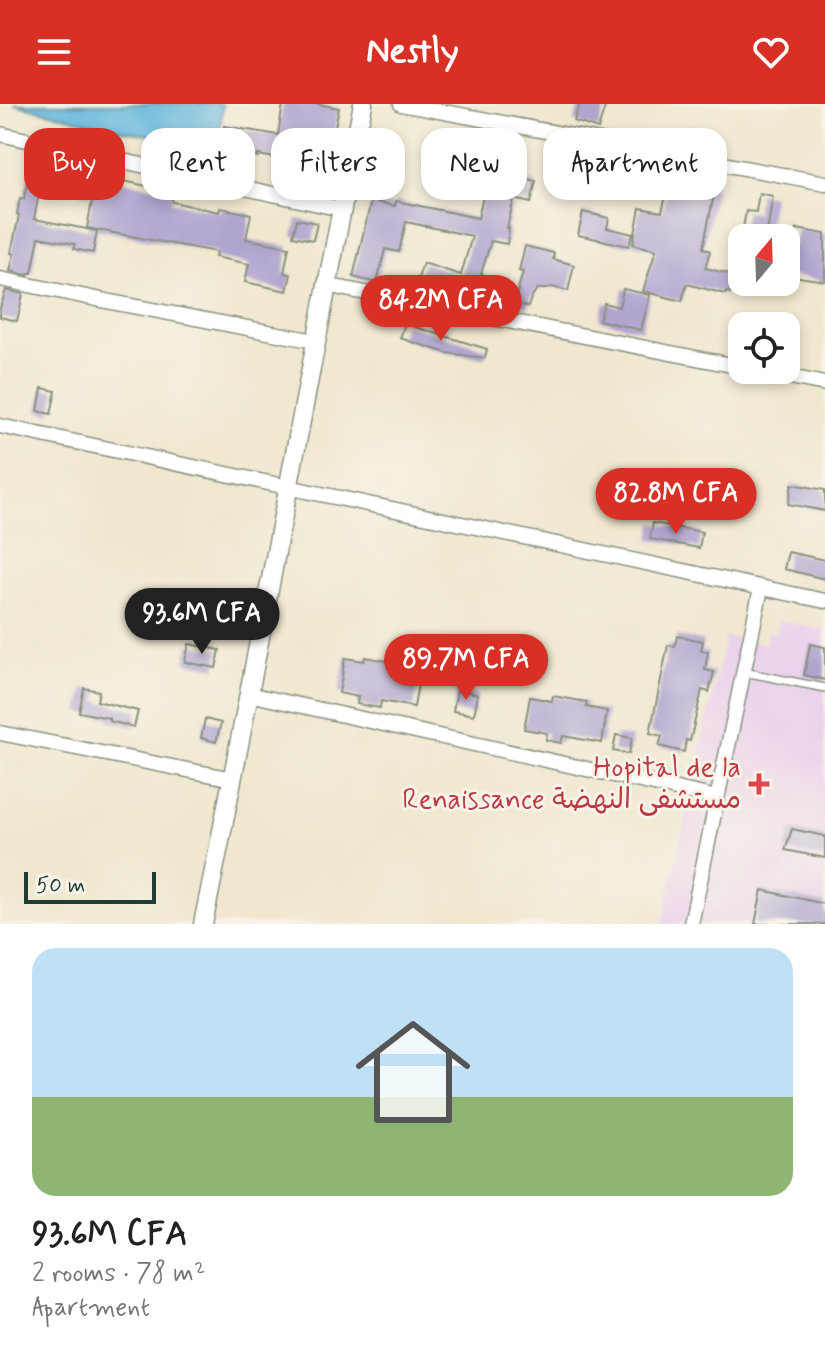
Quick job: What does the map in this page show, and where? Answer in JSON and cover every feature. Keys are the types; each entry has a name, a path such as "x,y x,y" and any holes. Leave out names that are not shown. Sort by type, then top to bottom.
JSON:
{"street":[{"path":"203,924 289,487 325,285 363,104"},
{"path":"401,104 825,183"},
{"path":"0,134 341,209"},
{"path":"0,279 315,341"},
{"path":"325,285 728,364"},
{"path":"800,379 825,384"},
{"path":"0,426 825,601"},
{"path":"691,924 761,588"},
{"path":"249,694 717,798"},
{"path":"0,733 233,779"}],"lane":[{"path":"744,672 825,688"}],"shaded area":[{"name":"Hopital de la Renaissance مستشفى النهضة","path":"778,620 825,630 825,924 662,924 725,636 765,644 768,631 776,632"}],"water":[{"path":"14,104 223,104 219,128 141,128 141,134 125,131 125,128 112,128"}],"building":[{"path":"283,104 317,104 339,108 335,128 279,128"},
{"path":"580,104 605,107 598,128 574,121"},
{"path":"255,131 271,134 271,157 255,156"},
{"path":"527,179 536,181 531,203 518,200 527,200"},
{"path":"125,181 141,185 141,200 172,200 219,212 220,208 251,214 246,239 289,247 284,273 291,274 287,291 245,282 249,264 215,257 216,252 87,228 92,200 125,200"},
{"path":"759,193 773,196 768,224 744,224 746,211 756,212"},
{"path":"20,198 38,200 34,219 97,231 93,253 74,249 75,244 39,237 32,273 10,271"},
{"path":"482,200 514,200 507,228 507,244 491,241 481,274 485,275 481,292 445,284 443,293 416,285 423,263 461,275 472,236 406,222 399,252 385,249 377,283 353,277 371,201 395,206 396,201 478,218"},
{"path":"665,200 713,200 703,248 710,251 705,268 728,274 728,292 687,284 682,301 643,291 656,250 633,244 640,208 662,212"},
{"path":"583,212 609,218 607,228 633,234 629,246 578,235"},
{"path":"297,219 317,223 313,240 293,236"},
{"path":"800,230 825,234 825,281 800,277"},
{"path":"525,246 554,253 553,259 574,265 568,291 552,287 537,289 528,307 514,303 523,272 519,271"},
{"path":"623,289 650,295 641,330 599,320 604,303 619,307"},
{"path":"6,290 23,294 17,321 0,317"},
{"path":"405,324 487,349 485,358 447,353 400,338"},
{"path":"42,388 56,391 51,414 38,411"},
{"path":"792,484 825,490 825,511 788,504"},
{"path":"653,523 702,532 699,548 650,539"},
{"path":"788,552 825,560 825,579 784,569"},
{"path":"677,636 703,641 701,651 708,652 705,670 714,672 709,692 702,690 690,741 686,740 684,752 659,746 662,736 650,733 668,645 675,646"},
{"path":"189,644 220,650 216,668 185,662"},
{"path":"810,644 825,647 825,680 804,675"},
{"path":"365,657 398,663 397,667 420,672 414,707 381,701 380,708 357,704 358,697 339,693 345,658 364,661"},
{"path":"84,688 99,691 97,701 138,711 134,727 79,712"},
{"path":"457,690 478,694 474,715 453,711"},
{"path":"553,696 587,702 586,707 607,711 602,743 563,736 561,743 546,740 547,733 524,729 530,697 552,701"},
{"path":"205,719 221,723 216,742 201,738"},
{"path":"616,735 632,738 629,754 613,751"},
{"path":"792,829 825,836 825,858 785,850"},
{"path":"762,890 825,904 825,924 755,924"}],"place":[{"name":"Hopital de la Renaissance مستشفى النهضة","path":"759,784"}]}
